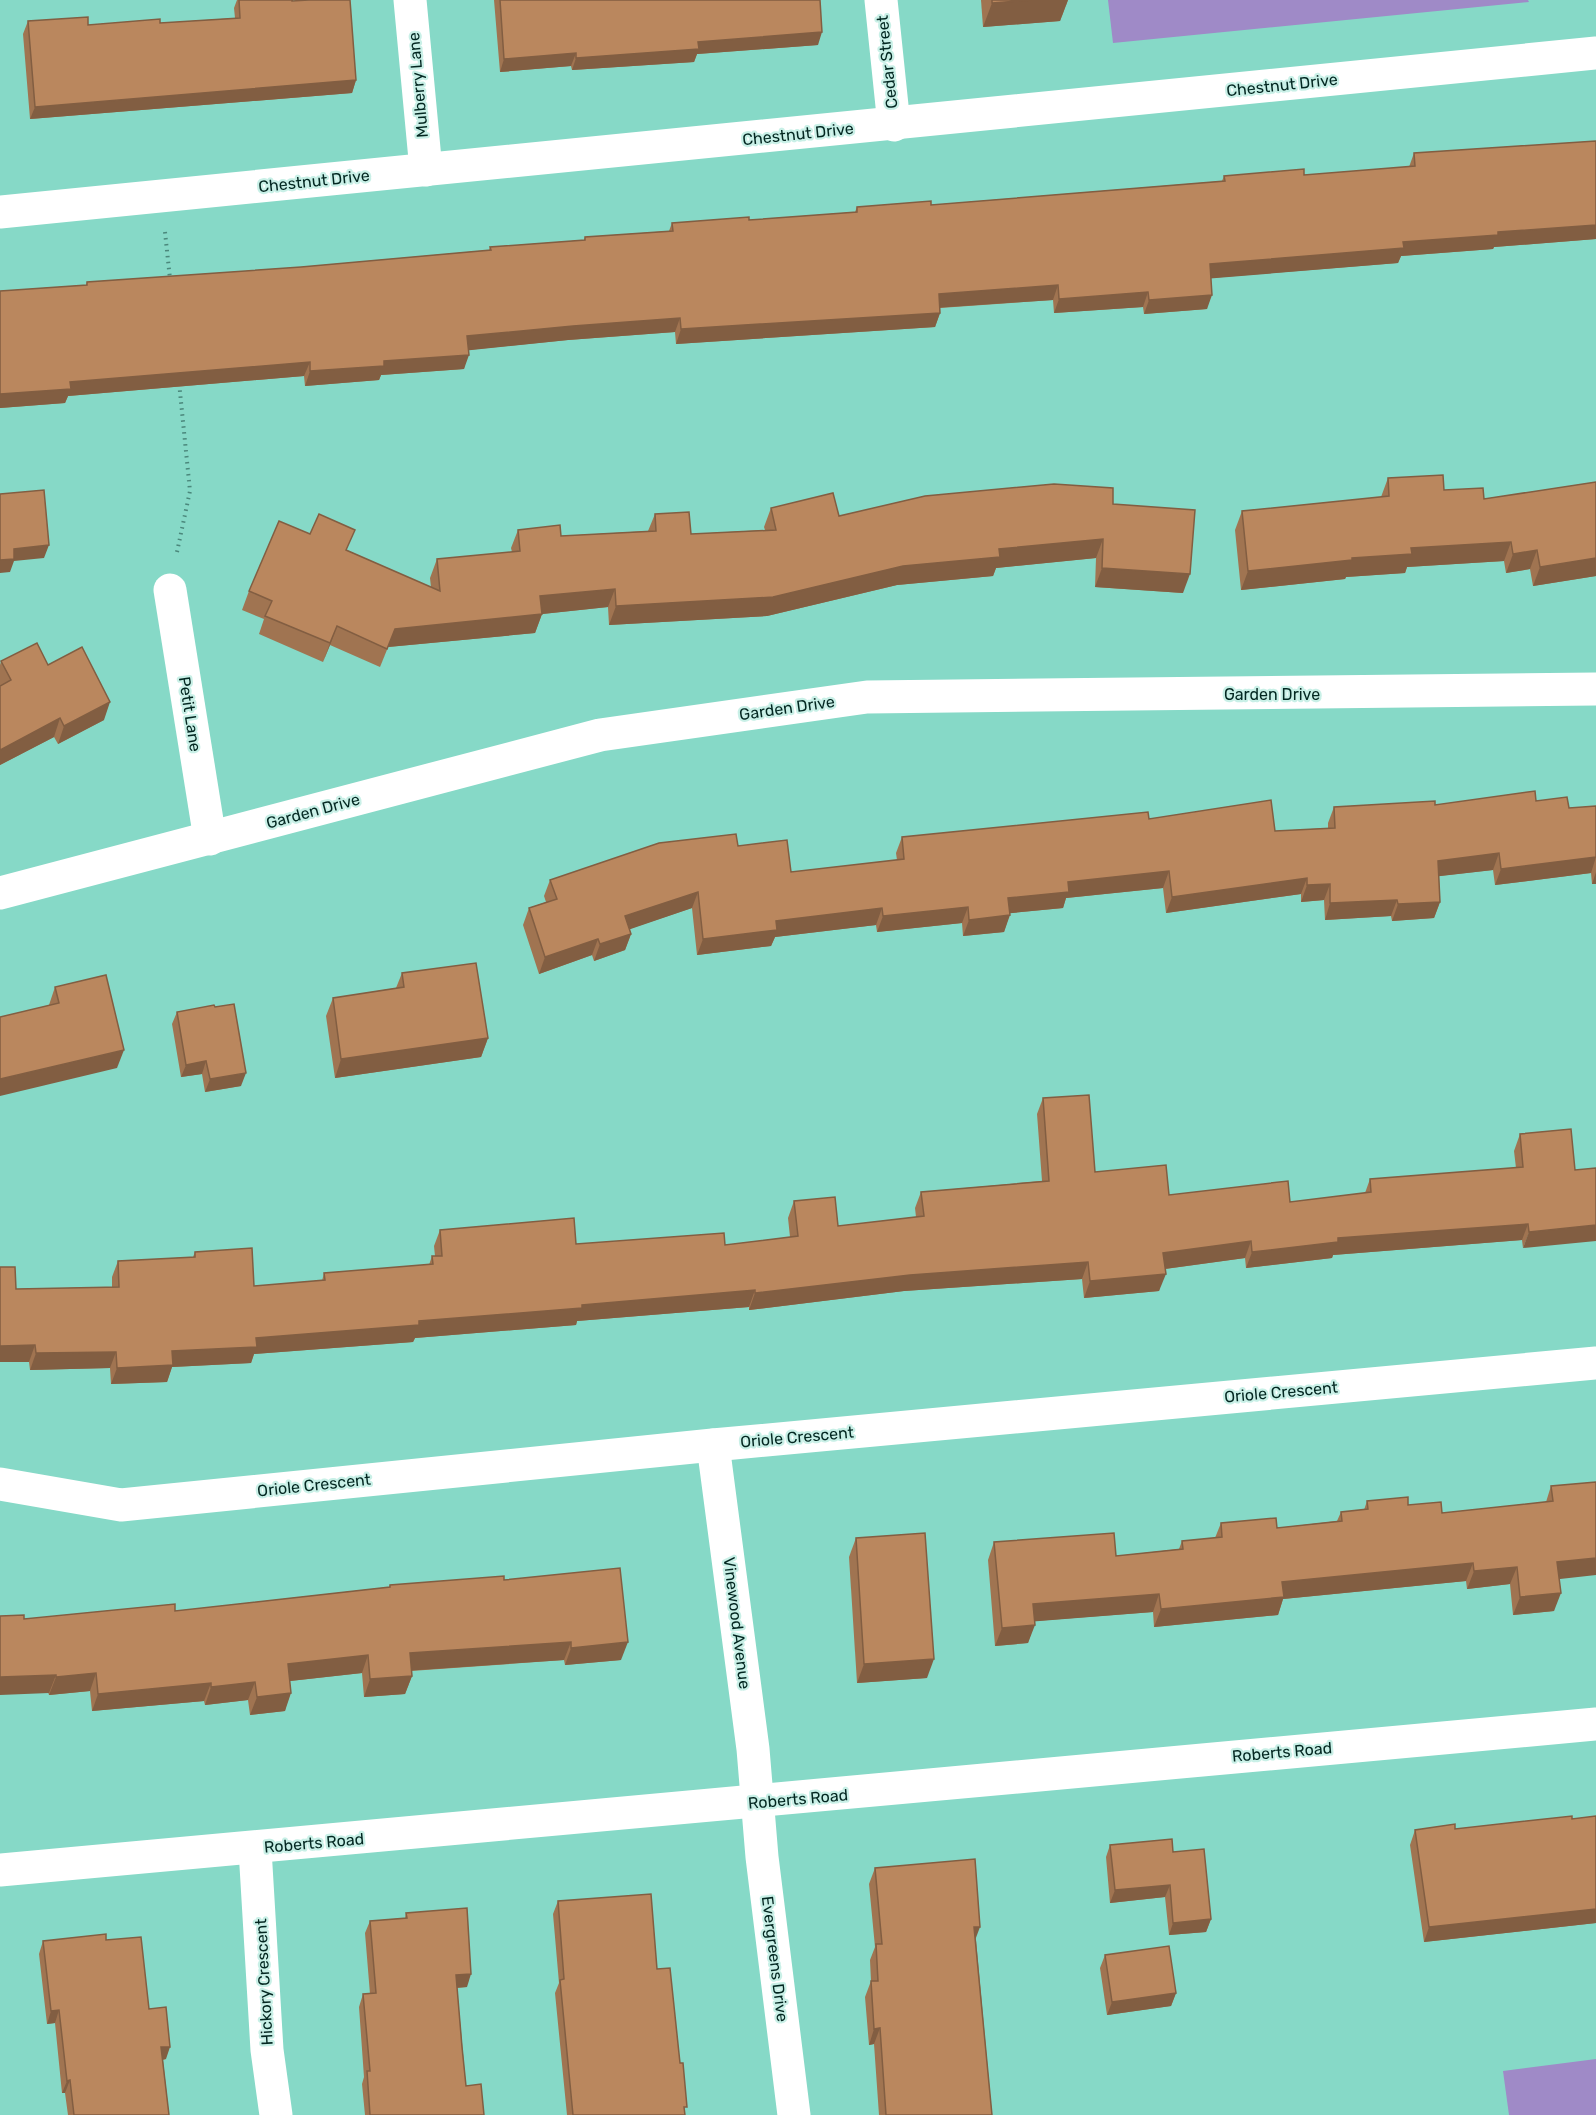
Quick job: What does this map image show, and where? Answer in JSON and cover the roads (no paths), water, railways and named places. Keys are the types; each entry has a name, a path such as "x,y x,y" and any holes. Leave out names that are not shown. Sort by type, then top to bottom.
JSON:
{"street":[{"name":"Mulberry Lane","path":"410,0 426,170"},
{"name":"Cedar Street","path":"881,0 894,125"},
{"name":"Chestnut Drive","path":"0,212 894,125 1596,53"},
{"name":"Petit Lane","path":"170,590 210,839"},
{"name":"Garden Drive","path":"0,893 600,735 867,696 1596,689"},
{"name":"Oriole Crescent","path":"0,1484 121,1505 713,1444 1596,1363"},
{"name":"Vinewood Avenue","path":"713,1444 758,1803"},
{"name":"Roberts Road","path":"0,1870 758,1803 1596,1724"},
{"name":"Evergreens Drive","path":"758,1803 794,2115"},
{"name":"Hickory Crescent","path":"255,1849 267,2050 276,2115"}]}
